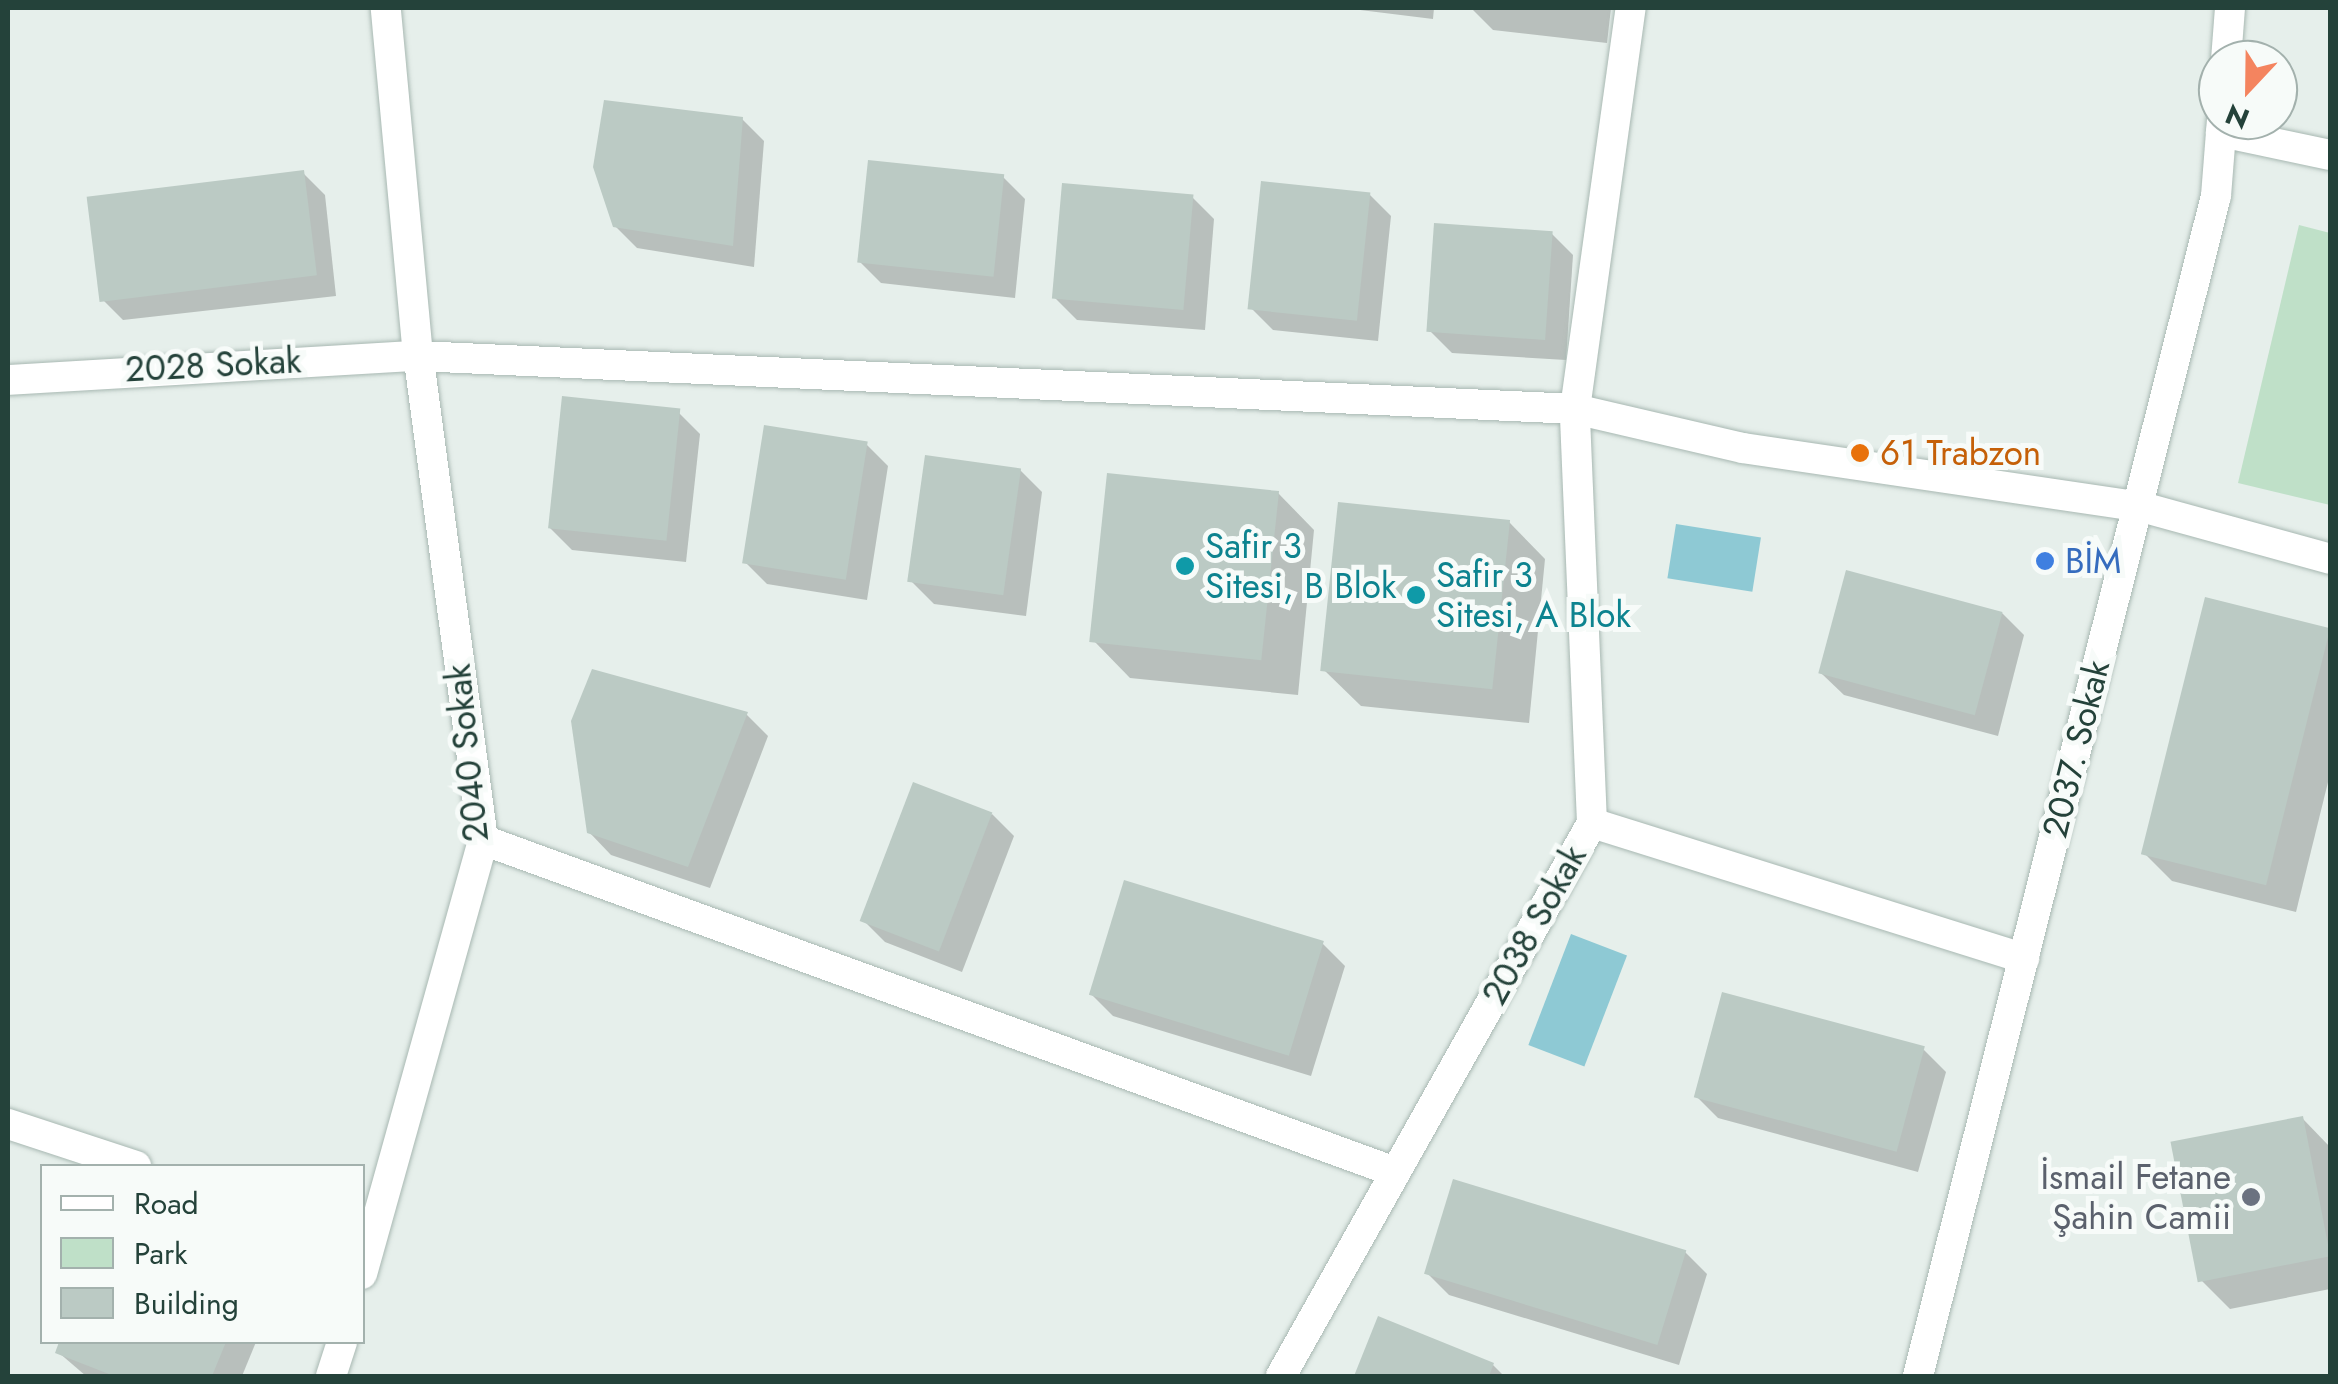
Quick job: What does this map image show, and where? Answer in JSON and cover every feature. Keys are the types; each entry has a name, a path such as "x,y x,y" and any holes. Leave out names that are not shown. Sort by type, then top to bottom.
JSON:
{"street":[{"name":"2040 Sokak","path":"366,1253 483,840 418,356 386,8"},
{"name":"2038 Sokak","path":"1280,1376 1592,824 1575,409 1631,8"},
{"path":"2228,40 2230,8"},
{"name":"2037. Sokak","path":"1921,1376 2216,196 2220,140"},
{"path":"2274,140 2330,155"},
{"path":"418,356 554,356 1575,409 1743,448 2138,506 2330,559"},
{"name":"2028 Sokak","path":"8,380 418,356"},
{"path":"1592,824 2024,958"},
{"path":"483,840 1395,1172"},
{"path":"8,1124 130,1164"},
{"path":"331,1376 341,1344"}],"green space":[{"path":"2299,225 2330,233 2330,505 2238,483"}],"water":[{"path":"1676,524 1761,537 1752,592 1667,578"},
{"path":"1571,934 1627,956 1584,1067 1528,1045"}],"building":[{"path":"604,100 743,117 733,246 613,227 593,167"},
{"path":"868,160 1004,174 993,277 857,262"},
{"path":"304,170 317,275 100,302 87,197"},
{"path":"1261,181 1370,192 1357,321 1248,309"},
{"path":"1062,183 1193,195 1183,310 1052,299"},
{"path":"1434,223 1553,231 1545,340 1426,332"},
{"path":"562,396 680,408 666,541 548,528"},
{"path":"764,425 868,441 846,580 742,563"},
{"path":"925,455 1021,468 1003,595 907,582"},
{"name":"Safir 3 Sitesi, B Blok","path":"1107,473 1279,491 1261,660 1089,642"},
{"name":"Safir 3 Sitesi, A Blok","path":"1338,502 1510,520 1492,689 1320,671"},
{"path":"1846,570 2002,612 1975,715 1818,673"},
{"path":"2205,597 2330,628 2266,885 2141,854"},
{"path":"592,669 748,712 688,867 587,833 571,721"},
{"path":"913,782 992,812 939,952 860,921"},
{"path":"1124,880 1324,941 1289,1056 1089,995"},
{"path":"1722,992 1925,1046 1897,1152 1694,1097"},
{"name":"İsmail Fetane Şahin Camii","path":"2303,1116 2330,1256 2198,1282 2170,1142"},
{"path":"1453,1179 1686,1250 1657,1345 1424,1274"},
{"path":"1378,1316 1494,1363 1489,1376 1354,1376"},
{"path":"58,1344 225,1344 212,1376 114,1376 55,1353"}],"place":[{"name":"61 Trabzon","path":"1860,453"},
{"name":"BİM","path":"2045,561"},
{"name":"Safir 3 Sitesi, B Blok","path":"1185,566"},
{"name":"Safir 3 Sitesi, A Blok","path":"1416,595"},
{"name":"İsmail Fetane Şahin Camii","path":"2251,1197"}]}
